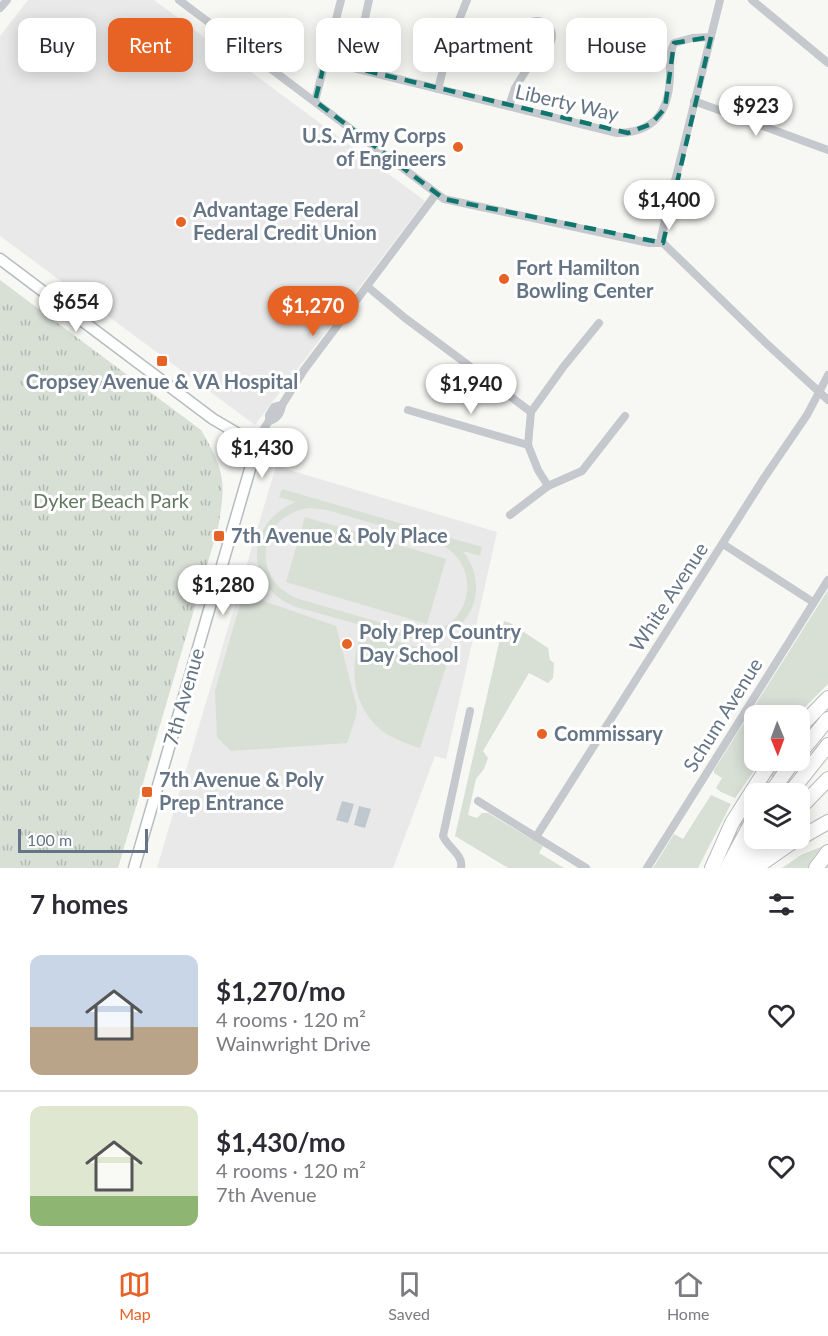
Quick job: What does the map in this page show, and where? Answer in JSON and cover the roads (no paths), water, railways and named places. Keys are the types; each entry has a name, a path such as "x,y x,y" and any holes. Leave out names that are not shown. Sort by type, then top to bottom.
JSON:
{"highway":[{"path":"810,717 828,698"},
{"path":"810,741 828,719"},
{"path":"798,783 828,745"},
{"path":"705,868 765,771"},
{"path":"810,798 828,779"},
{"path":"712,868 732,822"},
{"path":"810,832 828,822"},
{"path":"727,868 744,837"},
{"path":"735,868 748,849"},
{"path":"746,868 762,849"},
{"path":"755,868 783,849"},
{"path":"816,868 828,852"}],"main road":[{"path":"0,259 213,419 257,445"},
{"name":"7th Avenue","path":"134,868 257,445"}],"street":[{"path":"0,8 7,0"},
{"path":"179,0 444,199 649,243 663,243"},
{"path":"336,18 341,0"},
{"path":"365,18 369,0"},
{"path":"438,89 450,42 468,0"},
{"path":"720,0 661,237 663,243 828,400"},
{"path":"752,0 828,63"},
{"path":"542,22 550,29 552,38 543,50 533,51 522,42 522,32 528,24 542,22"},
{"name":"Liberty Way","path":"370,72 617,133 628,133 651,124 665,108 670,88 671,50 674,43 692,38 711,37"},
{"path":"315,101 322,72"},
{"path":"509,106 515,88 525,72"},
{"path":"694,101 828,150"},
{"name":"7th Avenue","path":"257,445 261,433 281,411 282,405 304,370 436,194"},
{"path":"368,286 405,318 531,412"},
{"path":"548,486 538,470 528,445 531,412 599,323"},
{"name":"White Avenue","path":"536,837 807,415 828,375"},
{"path":"408,410 528,445"},
{"path":"510,515 548,486 582,471 625,416"},
{"path":"723,544 813,602"},
{"name":"Schum Avenue","path":"647,868 828,580"},
{"path":"461,868 461,858 443,836 470,711"},
{"path":"478,801 586,868"}],"tunnel":[{"path":"810,726 816,719"},
{"path":"767,783 776,771"},
{"path":"720,863 744,820"}],"place":[{"name":"U.S. Army Corps of Engineers","path":"458,147"},
{"name":"Advantage Federal Federal Credit Union","path":"181,222"},
{"name":"Fort Hamilton Bowling Center","path":"504,279"},
{"name":"Cropsey Avenue & VA Hospital","path":"162,361"},
{"name":"7th Avenue & Poly Place","path":"219,536"},
{"name":"Poly Prep Country Day School","path":"347,644"},
{"name":"Commissary","path":"542,734"},
{"name":"7th Avenue & Poly Prep Entrance","path":"147,792"}],"park label":[{"name":"Dyker Beach Park","path":"111,501"}]}
